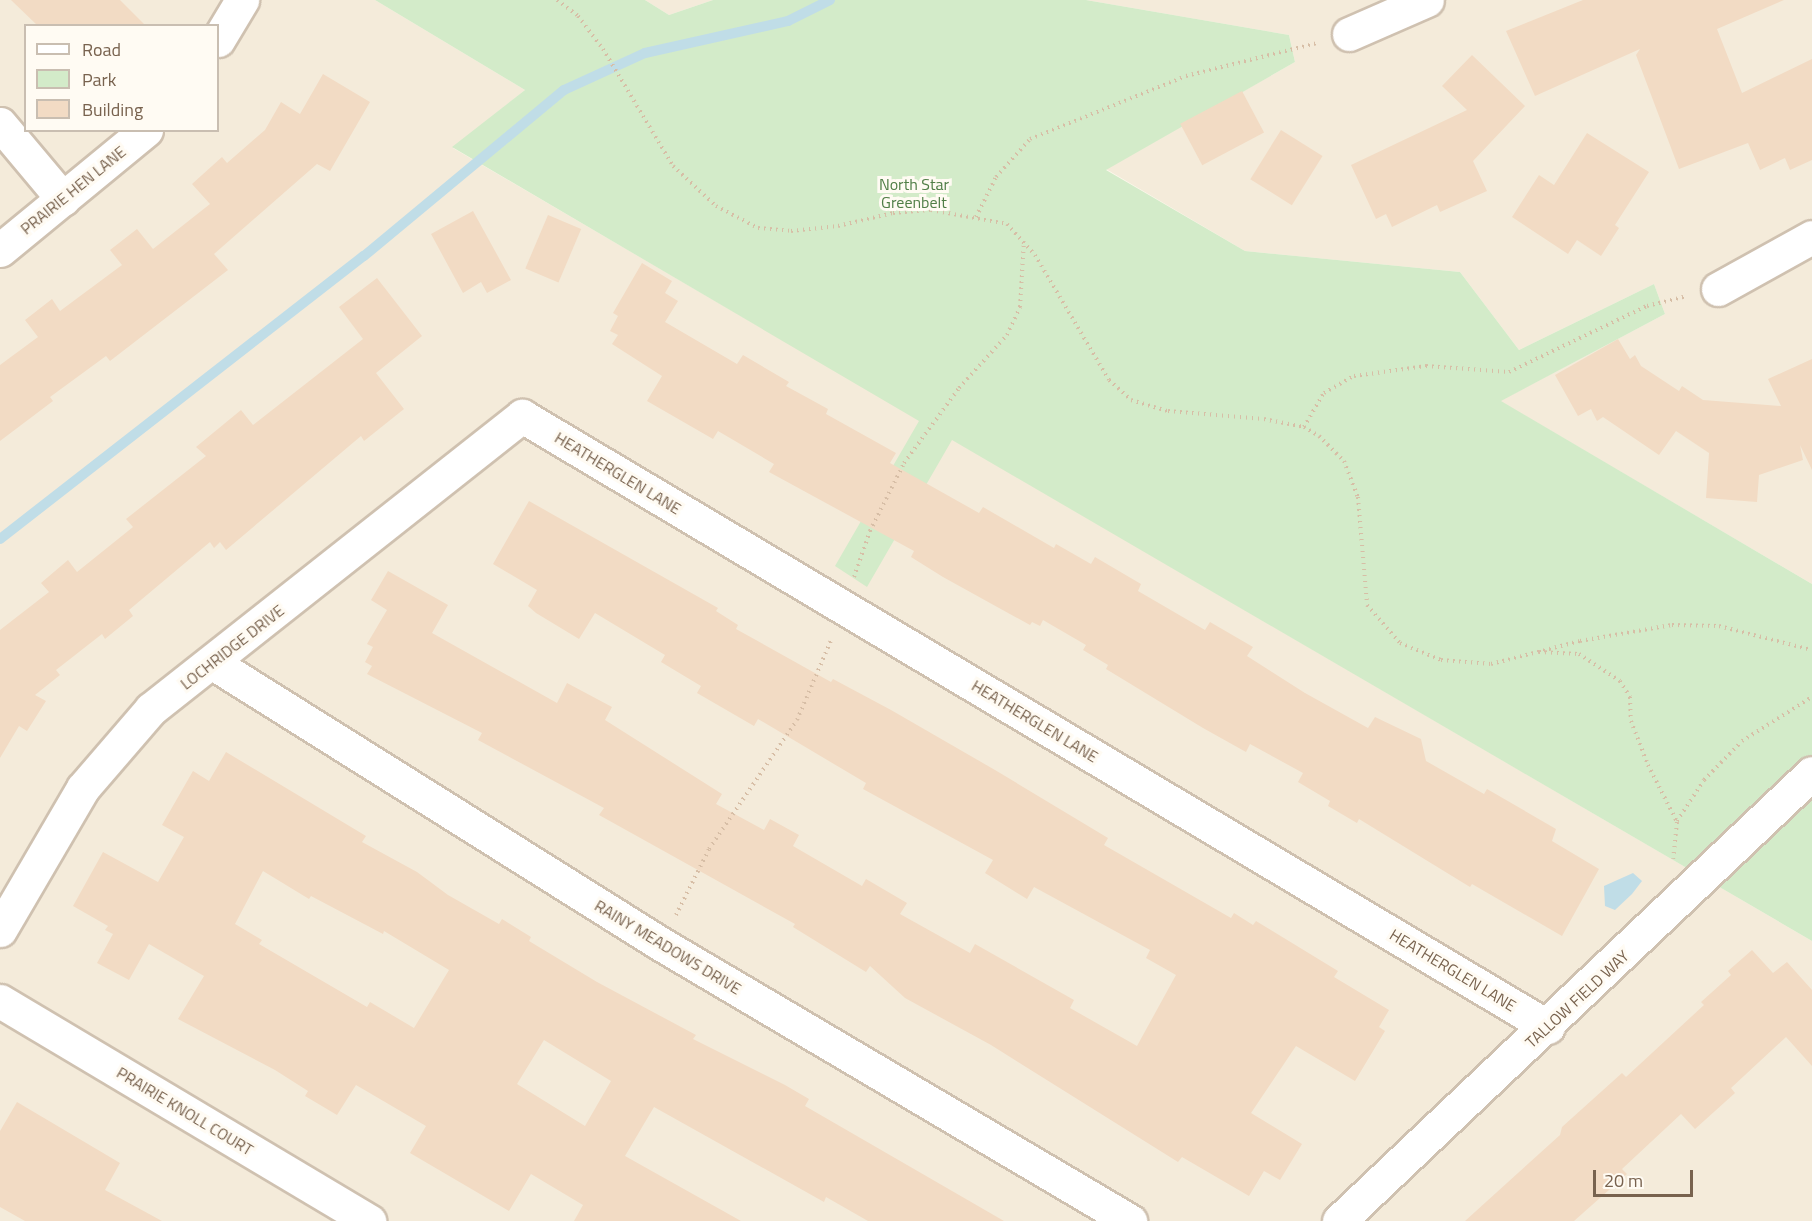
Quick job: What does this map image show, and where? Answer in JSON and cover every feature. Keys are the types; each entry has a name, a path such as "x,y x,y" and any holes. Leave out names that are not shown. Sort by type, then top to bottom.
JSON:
{"street":[{"path":"219,38 242,0"},
{"path":"1349,34 1427,0"},
{"path":"0,124 63,199"},
{"name":"PRAIRIE HEN LANE","path":"0,250 144,132"},
{"path":"1718,289 1812,237"},
{"name":"LOCHRIDGE DRIVE","path":"0,930 83,788 151,709 213,663 522,416"},
{"name":"HEATHERGLEN LANE","path":"522,416 1548,1027"},
{"name":"RAINY MEADOWS DRIVE","path":"213,663 661,944 1130,1221"},
{"name":"TALLOW FIELD WAY","path":"1339,1221 1548,1027 1812,773"},
{"name":"PRAIRIE KNOLL COURT","path":"0,1001 369,1221"}],"path":[{"path":"557,0 578,16 603,49 673,166 716,206 758,228 803,230 922,211 975,217 1007,224 1024,241 1109,380 1131,400 1168,411 1264,419 1304,427 1318,435 1344,461 1358,497 1367,605 1400,643 1441,660 1491,664 1534,651 1672,625 1719,626 1812,650"},
{"path":"975,217 996,177 1030,139 1186,76 1349,34"},
{"path":"853,582 870,531 904,463 960,388 1006,335 1020,307 1024,241"},
{"path":"1304,427 1324,393 1354,376 1426,366 1509,372 1647,306 1718,289"},
{"path":"661,944 709,849 797,720 836,628"},
{"path":"1534,651 1579,654 1620,681 1630,697 1631,721 1648,765 1677,822"},
{"path":"1670,871 1677,822 1704,780 1742,741 1812,698"}],"shaded area":[{"path":"0,0 375,0 525,90 453,148 1812,941 1812,1221 0,1221"},
{"path":"645,0 713,0 669,15"},
{"path":"1086,0 1812,0 1812,584 1500,401 1665,314 1654,284 1519,350 1460,272 1245,251 1106,169 1295,62 1289,35"}],"green space":[{"name":"North Star Greenbelt","path":"375,0 645,0 669,15 713,0 1086,0 1289,35 1295,62 1106,170 1245,251 1460,272 1519,350 1654,284 1665,314 1501,401 1812,584 1812,941 952,440 867,587 835,566 919,421 452,147 525,90"}],"water":[{"path":"1633,873 1642,881 1632,894 1615,910 1605,906 1604,886"}],"building":[{"path":"11,0 120,0 144,24 36,24"},
{"path":"1583,0 1784,0 1717,29 1742,93 1812,59 1812,160 1790,170 1785,158 1760,170 1748,143 1679,169 1636,55 1640,49 1535,96 1506,31"},
{"path":"1472,55 1525,106 1473,161 1487,191 1440,212 1437,205 1392,227 1386,214 1376,219 1351,165 1467,110 1442,86"},
{"path":"323,74 370,102 330,171 317,164 214,254 228,270 110,361 106,356 50,397 53,401 0,441 0,365 38,337 25,320 52,299 60,311 122,265 110,250 137,229 153,249 210,204 192,184 222,157 227,163 265,130 281,102 300,114"},
{"path":"1242,91 1264,132 1202,165 1180,124"},
{"path":"1281,130 1323,156 1292,205 1250,179"},
{"path":"1587,133 1649,172 1615,225 1619,228 1601,256 1577,240 1568,254 1512,217 1539,175 1554,185"},
{"path":"473,211 511,280 487,293 481,282 463,293 431,234"},
{"path":"548,215 581,229 558,282 525,268"},
{"path":"642,263 672,281 665,293 678,301 665,322 737,364 743,355 789,382 786,386 828,409 826,414 896,453 890,463 979,513 983,507 1054,548 1056,544 1091,564 1095,557 1141,584 1138,591 1205,630 1210,622 1253,647 1247,656 1305,693 1368,728 1375,717 1421,739 1426,761 1484,794 1487,789 1556,829 1552,841 1599,869 1562,936 1472,884 1470,887 1359,819 1357,823 1328,806 1330,801 1298,782 1303,773 1250,744 1246,752 1203,728 1106,669 1108,665 1083,650 1086,645 1043,620 1040,626 1032,622 1030,625 943,577 911,557 914,551 769,472 774,464 718,431 713,439 647,401 662,376 612,344 618,335 610,331 618,316 613,313"},
{"path":"377,278 422,336 376,373 404,409 364,441 361,436 226,550 220,542 214,548 210,542 129,610 133,616 105,639 102,634 56,670 60,675 35,695 46,701 27,731 19,726 0,758 0,630 49,592 41,583 68,560 77,572 133,527 126,519 206,456 196,447 241,410 253,425 363,339 339,307"},
{"path":"1618,339 1630,359 1635,355 1641,366 1679,391 1682,386 1703,400 1781,406 1768,379 1812,359 1812,470 1800,445 1803,460 1759,475 1757,502 1706,498 1709,453 1676,431 1659,455 1603,417 1597,421 1591,409 1578,416 1555,375"},
{"path":"529,501 718,608 716,611 738,625 736,629 831,682 833,679 891,710 995,770 1108,838 1104,845 1231,918 1234,913 1253,925 1256,921 1338,971 1334,977 1389,1010 1379,1027 1385,1031 1355,1081 1296,1046 1251,1113 1302,1144 1280,1180 1264,1171 1249,1196 1182,1157 1178,1162 991,1045 905,998 870,966 866,972 793,927 795,924 599,815 604,808 478,740 482,733 367,674 372,666 365,662 373,647 367,644 387,610 371,600 388,571 448,605 432,633 557,703 567,683 612,707 605,720 722,794 716,804 764,830 770,819 799,835 793,846 862,886 866,879 907,903 900,914 970,953 975,944 1074,1000 1070,1008 1137,1046 1176,975 1146,958 1150,950 1034,887 1027,899 985,873 993,860 863,789 866,783 758,719 754,726 697,693 701,686 661,662 665,655 595,613 579,639 536,613 528,606 537,590 493,564"},
{"path":"226,752 366,836 362,842 417,872 448,895 499,924 502,919 531,937 529,941 597,982 696,1035 693,1039 809,1099 805,1106 1004,1221 868,1221 826,1197 824,1202 654,1107 625,1156 741,1221 574,1221 583,1205 531,1174 509,1211 410,1153 426,1126 356,1085 337,1115 305,1096 308,1091 275,1070 178,1019 204,976 149,944 129,980 97,963 113,934 105,930 108,926 73,906 103,852 158,882 184,837 162,825 193,771 209,781","holes":["263,871 309,899 311,896 383,934 384,931 449,970 414,1028 370,1002 367,1007 259,944 262,940 235,924","544,1040 611,1081 585,1126 517,1084"]},
{"path":"1752,950 1773,973 1787,962 1812,990 1812,1066 1786,1037 1731,1088 1735,1093 1695,1129 1681,1114 1622,1169 1627,1174 1574,1221 1465,1221 1560,1135 1562,1127 1622,1073 1626,1077 1704,1005 1701,1002 1731,975 1728,971"},
{"path":"17,1102 120,1163 105,1190 162,1221 25,1221 0,1207 0,1131"}],"waterway":[{"path":"0,539 364,256 564,90 645,53 788,21 830,0"}]}
